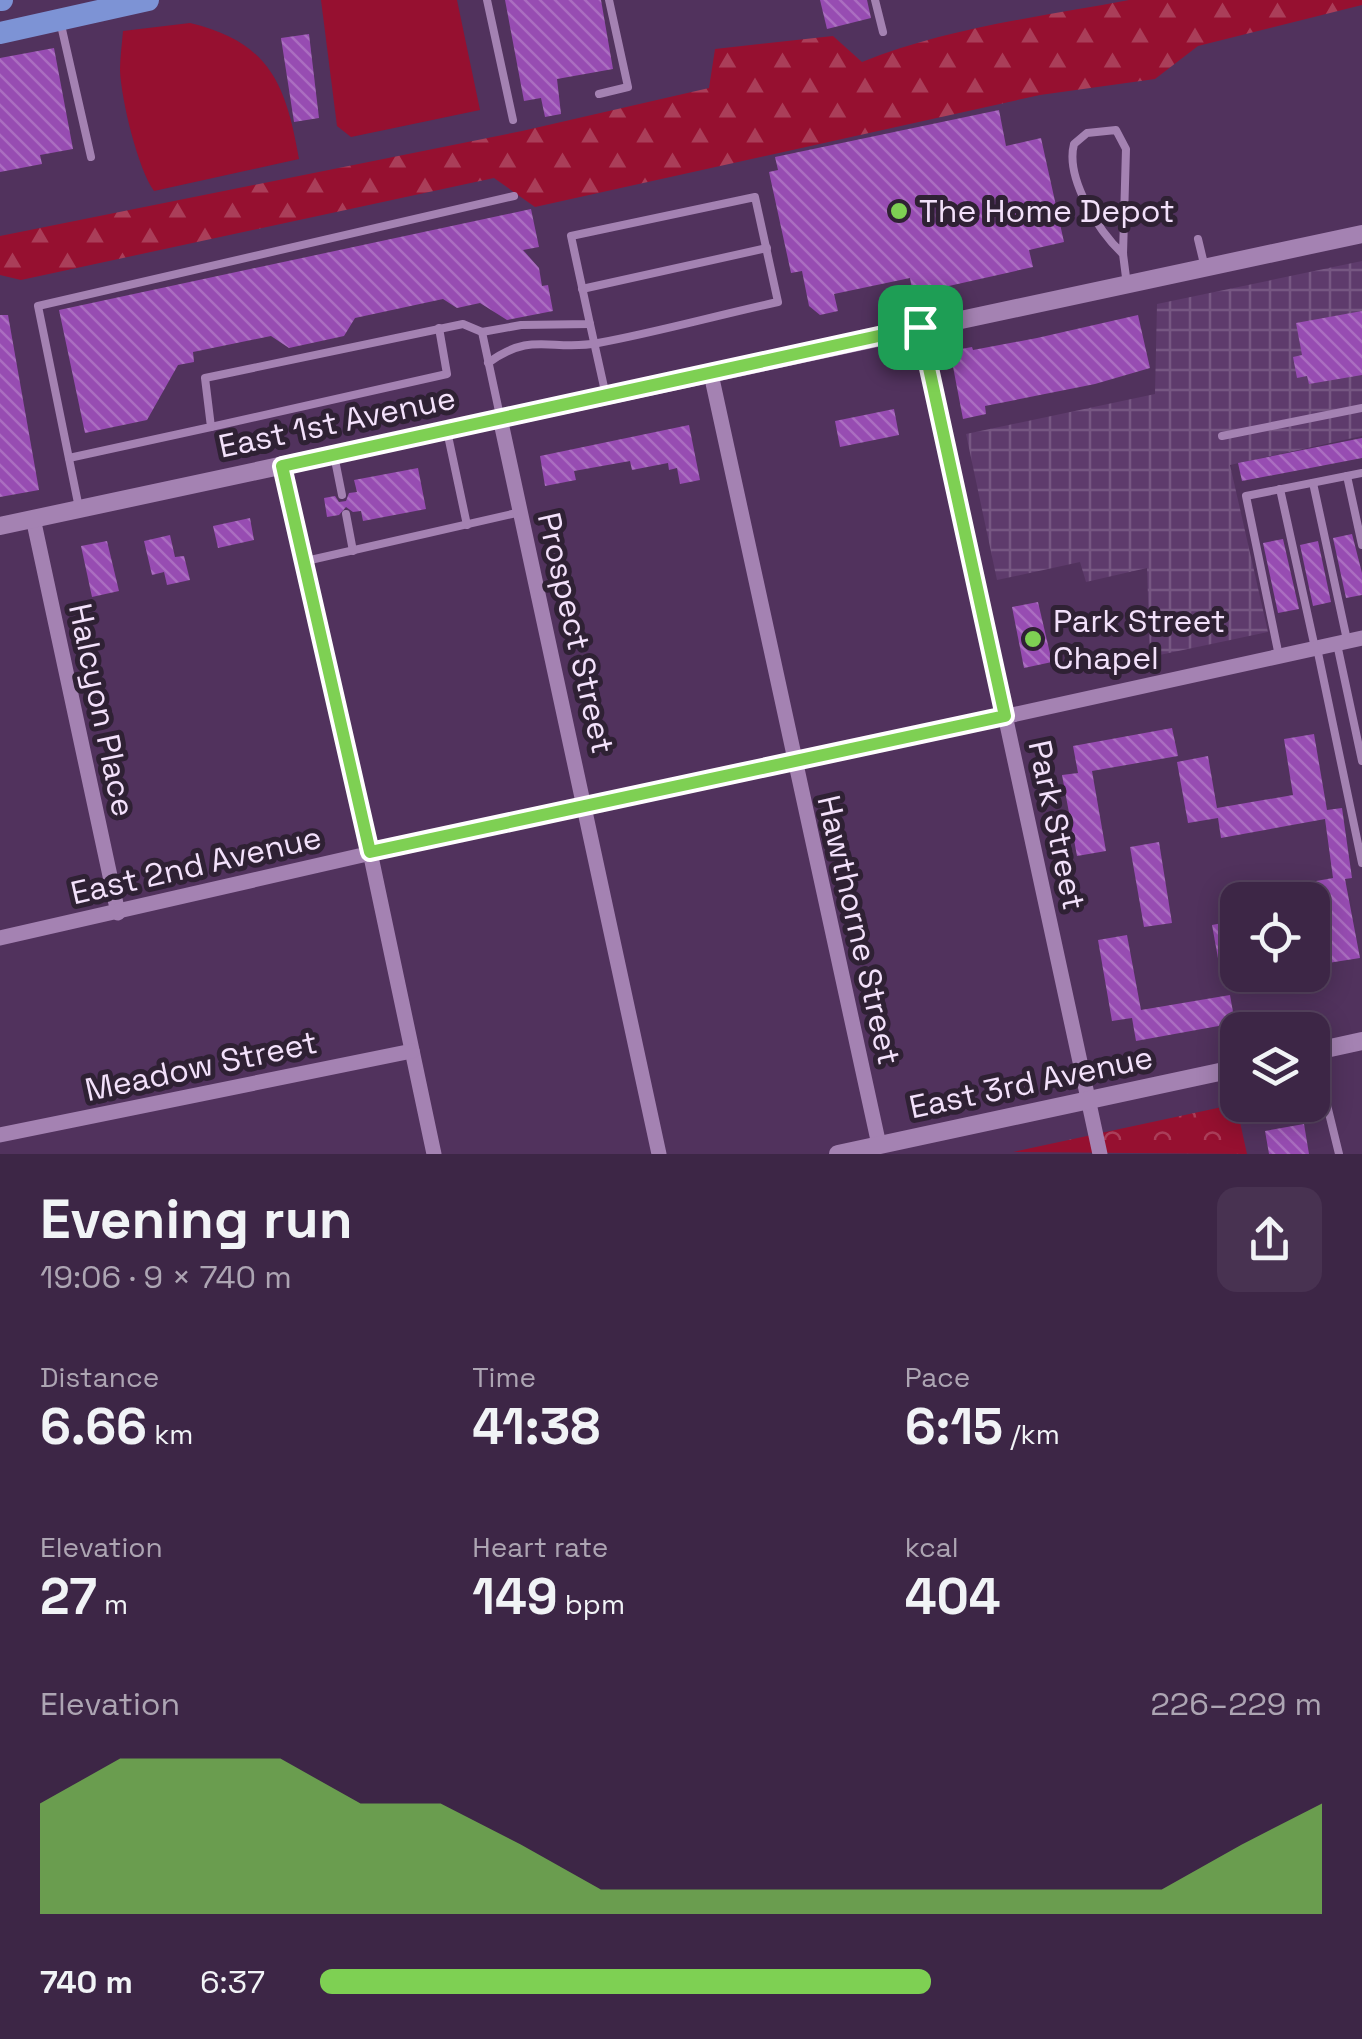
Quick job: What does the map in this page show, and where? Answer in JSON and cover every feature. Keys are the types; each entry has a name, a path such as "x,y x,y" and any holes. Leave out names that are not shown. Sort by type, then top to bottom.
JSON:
{"main road":[{"path":"0,33 148,0"}],"street":[{"name":"East 1st Avenue","path":"0,526 1362,234"},
{"name":"Park Street","path":"920,327 1100,1154"},
{"name":"Hawthorne Street","path":"711,374 879,1145"},
{"name":"Prospect Street","path":"500,418 660,1154"},
{"path":"282,466 434,1154"},
{"name":"Halcyon Place","path":"33,518 118,913"},
{"name":"East 2nd Avenue","path":"0,938 586,804 794,763 1348,641"},
{"path":"1330,1049 1362,1042"},
{"name":"Meadow Street","path":"0,1135 412,1051"},
{"name":"East 3rd Avenue","path":"838,1154 1220,1072"}],"lane":[{"path":"486,0 513,120"},
{"path":"598,94 628,86 609,0"},
{"path":"875,0 882,32"},
{"path":"60,20 92,157"},
{"path":"1124,254 1092,219 1072,161 1074,144 1087,133 1116,130 1126,149 1127,285"},
{"path":"79,508 38,306 514,196"},
{"path":"488,363 504,352 540,341 560,346 594,344 778,302 755,197 571,236 594,344 606,396"},
{"path":"1198,239 1205,268"},
{"path":"582,289 767,248"},
{"path":"211,427 205,378 463,324 482,332 521,325 590,324"},
{"path":"69,458 447,374 439,328"},
{"path":"482,332 500,418"},
{"path":"1222,436 1362,408"},
{"path":"446,429 467,525"},
{"path":"334,454 342,494"},
{"path":"1281,655 1246,496 1362,473"},
{"path":"1347,476 1362,545"},
{"path":"1313,483 1348,641 1362,762"},
{"path":"1280,489 1362,863"},
{"path":"303,562 520,512"},
{"path":"346,514 353,551"},
{"path":"1330,1121 1338,1154"}],"shaded area":[{"path":"1362,261 1362,436 1230,465 1268,632 1150,657 1147,568 1086,582 1080,562 997,580 966,434 1155,394 1157,304"}],"green space":[{"path":"321,0 457,0 480,110 351,137 337,126"},
{"path":"1129,0 1362,0 1362,5 1198,46 1155,79 1040,95 535,207 494,178 21,280 0,275 0,236 522,131 709,88 715,49 833,36 862,62 960,32"},
{"path":"190,23 239,42 270,70 288,109 299,159 154,191 136,151 123,98 123,31"},
{"path":"1220,1107 1220,1122 1240,1122 1247,1154 1013,1152"}],"building":[{"path":"505,0 601,0 613,69 557,79 561,114 545,117 541,98 524,101"},
{"path":"820,0 867,0 871,18 827,29"},
{"path":"309,34 319,118 294,122 281,38"},
{"path":"54,48 73,149 40,155 42,164 0,172 0,58"},
{"name":"The Home Depot","path":"999,110 1006,146 1041,138 1064,242 1029,250 1033,267 913,294 910,278 834,294 838,311 820,315 809,306 802,271 791,273 769,172 778,170 775,157"},
{"path":"531,209 539,247 523,250 539,268 542,286 548,285 553,311 507,320 480,303 457,308 443,299 355,318 344,336 289,348 271,336 193,352 194,362 178,365 147,420 85,433 59,310"},
{"path":"1362,311 1362,375 1309,384 1307,376 1297,378 1293,357 1302,355 1296,323"},
{"path":"0,315 8,315 39,490 0,497"},
{"path":"1138,315 1150,368 1095,384 985,406 986,414 963,419 950,351 1037,338"},
{"path":"894,409 899,435 840,447 835,421"},
{"path":"689,425 700,480 680,484 677,468 669,470 668,463 632,470 630,461 574,471 576,480 545,486 540,456"},
{"path":"1362,438 1362,458 1242,481 1238,463"},
{"path":"418,468 426,509 363,521 361,511 353,512 346,507 339,515 327,517 324,498 335,496 339,502 346,501 349,493 357,492 354,480"},
{"path":"250,518 254,540 218,548 213,526"},
{"path":"1352,534 1362,573 1362,595 1346,598 1333,538"},
{"path":"170,535 175,557 184,556 190,580 167,585 164,572 152,575 144,541"},
{"path":"1283,539 1299,609 1278,613 1263,543"},
{"path":"107,541 119,591 92,597 81,546"},
{"path":"1318,541 1331,602 1313,606 1300,545"},
{"name":"Park Street Chapel","path":"1038,602 1052,662 1024,668 1012,607"},
{"path":"1172,728 1178,756 1092,771 1106,851 1077,856 1062,775 1078,773 1073,746"},
{"path":"1314,734 1327,810 1342,808 1352,878 1345,879 1360,958 1330,963 1330,882 1311,882 1333,878 1325,819 1221,838 1218,818 1188,823 1177,762 1208,756 1217,808 1293,795 1284,739"},
{"path":"1159,842 1172,923 1144,927 1130,847"},
{"path":"1220,923 1220,969 1212,925"},
{"path":"1127,935 1141,1010 1230,995 1233,1012 1220,1012 1220,1026 1136,1041 1132,1018 1112,1021 1098,940"},
{"path":"1304,1124 1309,1154 1269,1154 1265,1131"}],"place":[{"name":"The Home Depot","path":"899,211"},
{"name":"Park Street Chapel","path":"1033,639"}],"route":[{"path":"920,327 1005,716 370,852 282,466 920,327"}]}
